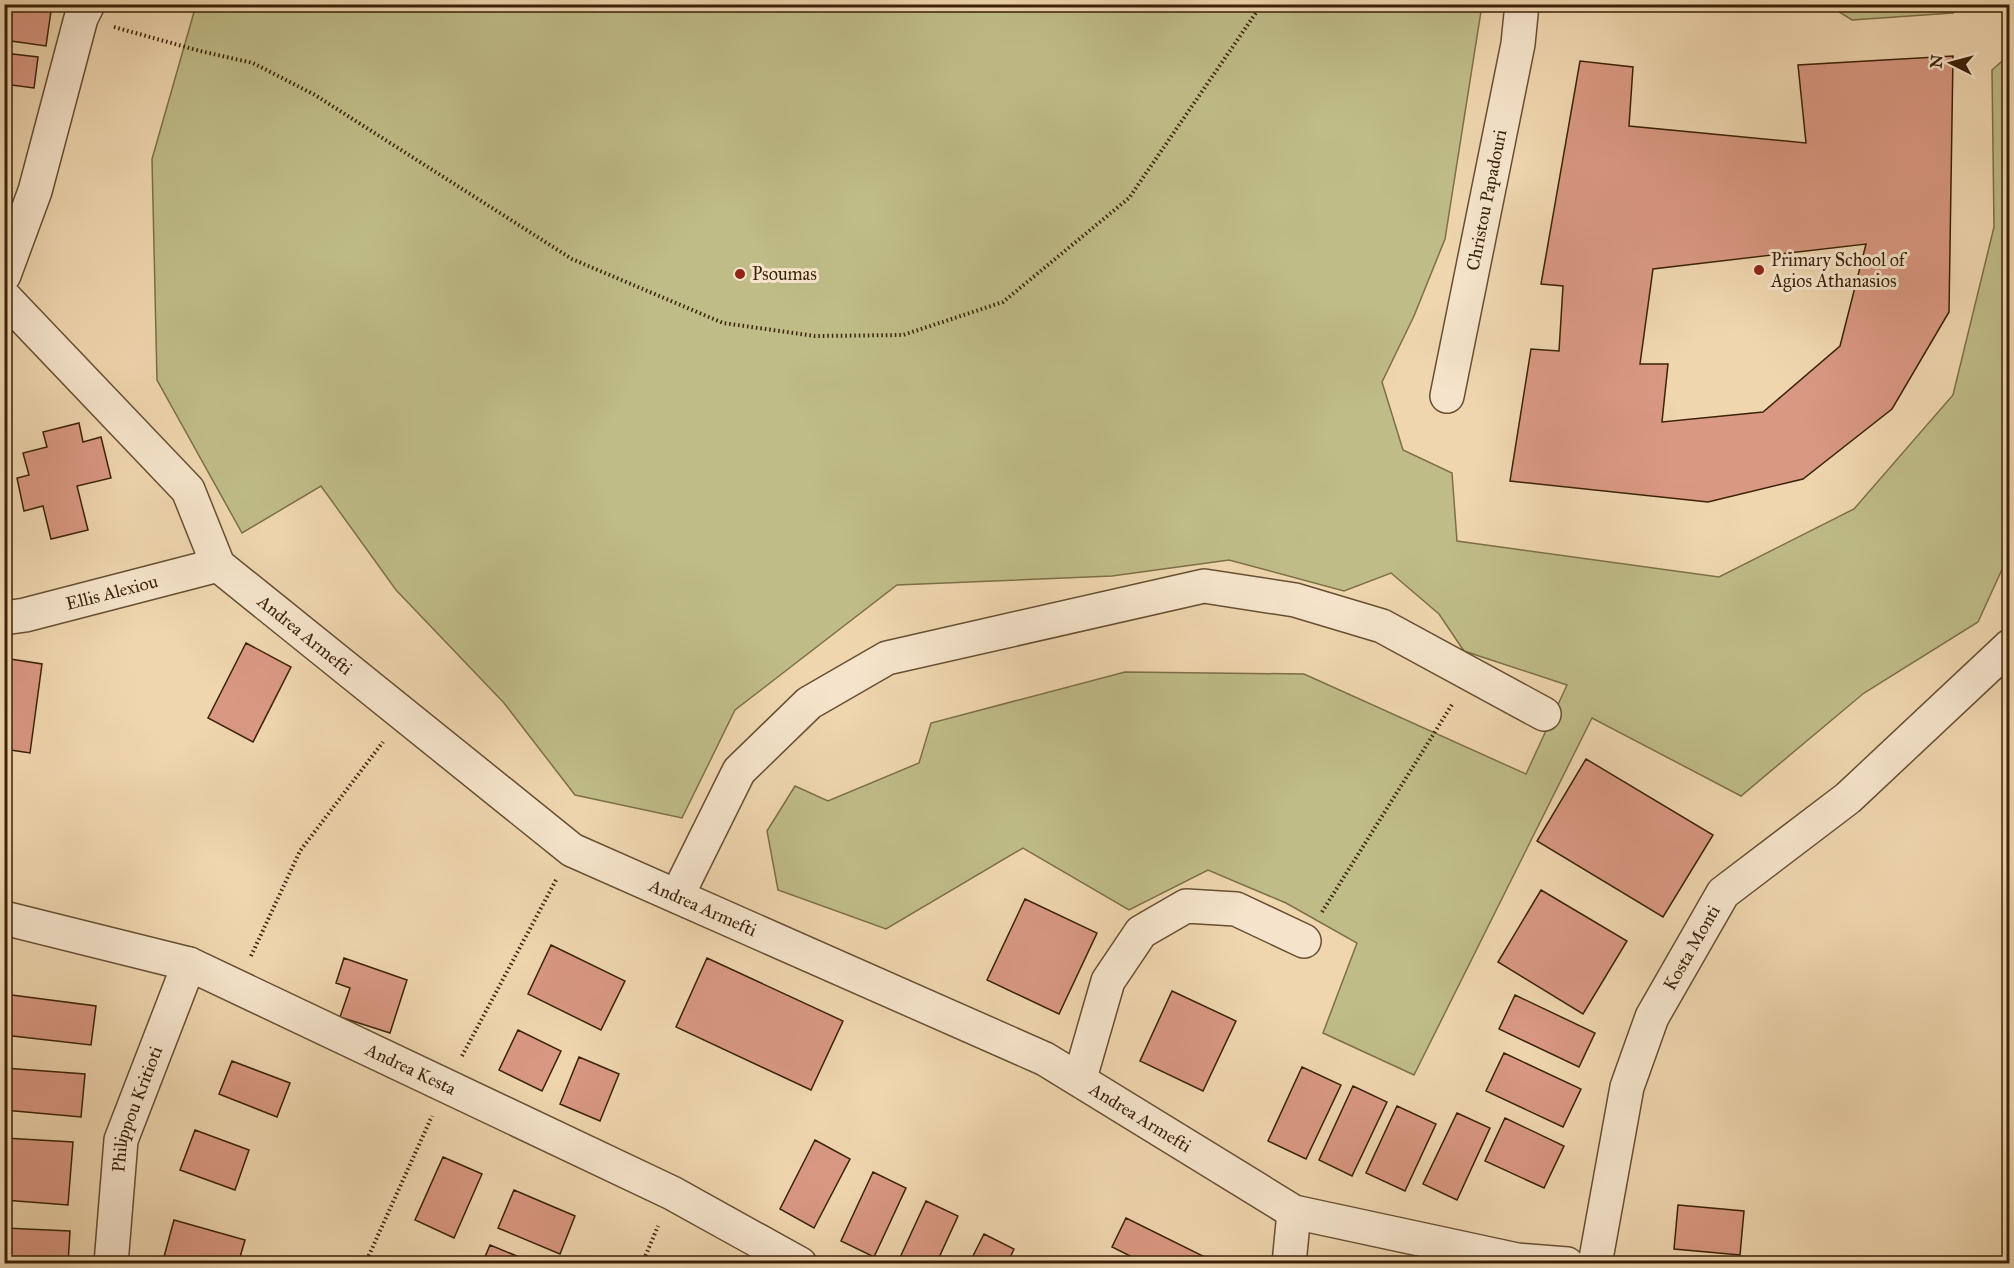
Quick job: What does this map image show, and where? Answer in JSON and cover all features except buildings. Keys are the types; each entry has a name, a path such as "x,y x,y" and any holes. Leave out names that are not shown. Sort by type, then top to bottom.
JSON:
{"street":[{"name":"Christou Papadouri","path":"1447,396 1518,44 1522,4"},
{"path":"4,275 35,191 85,11"},
{"name":"Andrea Armefti","path":"4,297 188,490 218,565 572,850 1045,1059 1080,1078 1294,1212 1517,1260 1567,1263"},
{"name":"Ellis Alexiou","path":"4,618 218,565"},
{"path":"677,896 739,771 809,703 887,658 1204,586 1295,600 1382,626 1544,714"},
{"name":"Kosta Monti","path":"1595,1263 1627,1087 1652,1017 1723,893 1848,798 2010,646"},
{"path":"1080,1078 1108,981 1141,932 1186,906 1226,908 1236,909 1304,941"},
{"name":"Andrea Kesta","path":"4,918 189,964 672,1193 800,1263"},
{"name":"Philippou Kritioti","path":"111,1263 121,1140 189,964"},
{"path":"1289,1263 1294,1212"}],"path":[{"path":"85,11 200,51 253,63 315,95 572,259 723,323 814,336 903,335 1003,302 1129,198 1262,4"},
{"path":"1304,941 1471,674"},
{"path":"237,987 300,851 404,715"},
{"path":"642,1263 672,1193"}],"shaded area":[{"path":"196,5 1482,5 1445,239 1414,316 1382,382 1403,450 1452,473 1457,541 1719,577 1854,509 1953,395 1994,227 1992,70 2009,55 2009,554 1978,622 1864,693 1741,796 1592,718 1414,1075 1323,1033 1357,943 1286,903 1208,870 1129,910 1023,848 886,929 778,890 767,831 795,786 828,801 919,763 931,723 1125,672 1304,674 1526,774 1567,685 1464,651 1439,614 1391,573 1344,591 1229,560 1112,576 897,585 735,710 682,818 575,795 504,703 396,590 321,486 242,533 157,380 152,159"},
{"path":"1828,5 1965,5 1953,13 1852,20"}],"place":[{"name":"Primary School of Agios Athanasios","path":"1759,270"},
{"name":"Psoumas","path":"740,274"}]}
